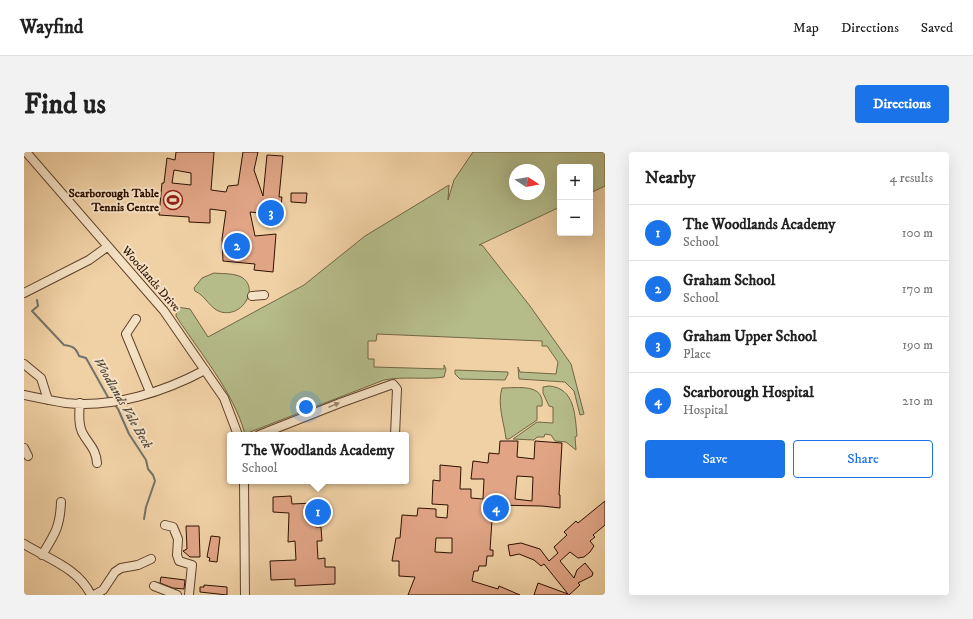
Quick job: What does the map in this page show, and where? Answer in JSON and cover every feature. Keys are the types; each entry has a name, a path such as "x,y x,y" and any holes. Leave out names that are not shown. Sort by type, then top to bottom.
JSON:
{"street":[{"name":"Woodlands Drive","path":"26,152 164,311 224,398 237,432"},
{"path":"24,293 89,260 107,247"},
{"path":"252,296 264,295"},
{"path":"136,319 126,334 150,392"},
{"path":"24,364 41,378 48,400"},
{"path":"24,395 48,400 80,403 130,399 191,377 205,370"},
{"path":"266,432 340,402 393,384 397,390 395,432"},
{"path":"80,403 79,417 82,432 96,453 97,463"},
{"path":"24,448 28,456"},
{"path":"244,484 245,595"},
{"path":"42,555 56,532 60,521 61,502"},
{"path":"164,526 173,527 176,532 179,561 192,565 189,595"},
{"path":"24,544 64,566 78,576 93,595 104,590 115,572 120,568 138,565 151,559"},
{"path":"154,586 177,595"}],"green space":[{"path":"473,152 605,152 605,186 593,192 593,164 557,164 557,208 479,245 482,245 530,306 571,364 584,414 580,415 574,391 565,382 519,379 518,367 520,372 556,374 558,362 547,346 542,346 542,341 377,334 376,341 368,341 368,359 374,359 374,367 444,369 444,365 446,369 444,377 399,378 384,380 250,432 244,432 233,403 215,373 176,316 177,307 190,309 208,337 304,285 365,236 449,185 448,200 454,180"},
{"path":"214,273 236,275 245,280 249,286 249,293 243,306 229,313 221,312 214,308 195,291 194,288 202,278"},
{"path":"455,370 508,372 508,374 505,380 460,379 455,374"},
{"path":"549,386 558,388 564,392 569,397 572,404 577,436 575,437 576,450 566,442 555,441 551,435 545,434 544,437 537,437 534,440 513,439 537,422 553,423 553,407 549,406 543,393 543,387"},
{"path":"502,388 529,388 539,393 542,399 542,406 537,406 537,420 509,439 506,439 501,414 500,401"}],"building":[{"path":"176,152 214,152 211,190 226,192 228,186 238,185 243,152 258,152 254,170 263,196 267,155 283,156 279,197 282,197 280,215 250,212 255,236 276,234 273,272 254,270 255,264 223,261 222,239 226,211 210,209 210,223 189,222 189,217 159,215 162,183 164,183 167,158 175,160","holes":["174,170 191,173 191,185 172,183"]},
{"path":"291,193 307,193 306,203 291,202"},
{"path":"500,441 518,441 517,457 534,459 535,441 562,443 559,495 560,508 493,505 490,550 493,550 493,556 487,556 486,566 479,566 478,571 474,571 472,581 498,589 499,586 520,595 408,595 415,577 399,576 399,561 392,561 396,538 400,538 402,515 417,516 418,508 436,509 436,517 447,518 448,505 432,504 433,480 440,481 440,465 461,467 460,489 471,489 471,498 483,499 484,479 471,479 473,461 488,463 489,453 499,454","holes":["517,476 533,477 532,501 515,499","436,538 452,538 452,553 435,552"]},
{"path":"291,496 292,504 314,503 316,527 321,527 322,541 317,541 318,559 325,558 325,567 335,567 335,584 295,586 295,579 271,580 270,561 296,560 295,541 288,542 289,513 273,512 273,497"},
{"path":"605,501 605,525 593,535 595,537 590,541 594,546 590,552 584,557 578,558 570,552 560,561 574,578 577,570 585,563 593,573 592,576 578,583 580,585 569,595 534,595 538,583 568,594 544,564 541,566 534,560 519,554 510,556 508,545 521,543 540,549 549,561 558,553 554,547 567,535 564,532 576,521 578,523"},
{"path":"186,526 199,526 200,557 190,557 183,551 187,549"},
{"path":"211,536 220,537 217,562 209,561 210,558 207,557"},
{"path":"161,577 185,580 184,589 173,588 160,583"},
{"path":"204,585 227,587 227,595 200,592 200,587 204,587"}],"waterway":[{"name":"Woodlands Vale Beck","path":"37,300 38,306 32,311 64,345 74,348 79,356 86,358 109,399"},
{"name":"Woodlands Vale Beck","path":"114,404 118,409 129,434 146,460 148,469 153,475 155,481 146,507 144,519"}],"place":[{"name":"Scarborough Table Tennis Centre","path":"173,200"},
{"name":"Graham Upper School","path":"271,213"},
{"name":"Graham School","path":"237,246"},
{"name":"Scarborough Hospital","path":"496,508"},
{"name":"The Woodlands Academy","path":"318,512"}]}
